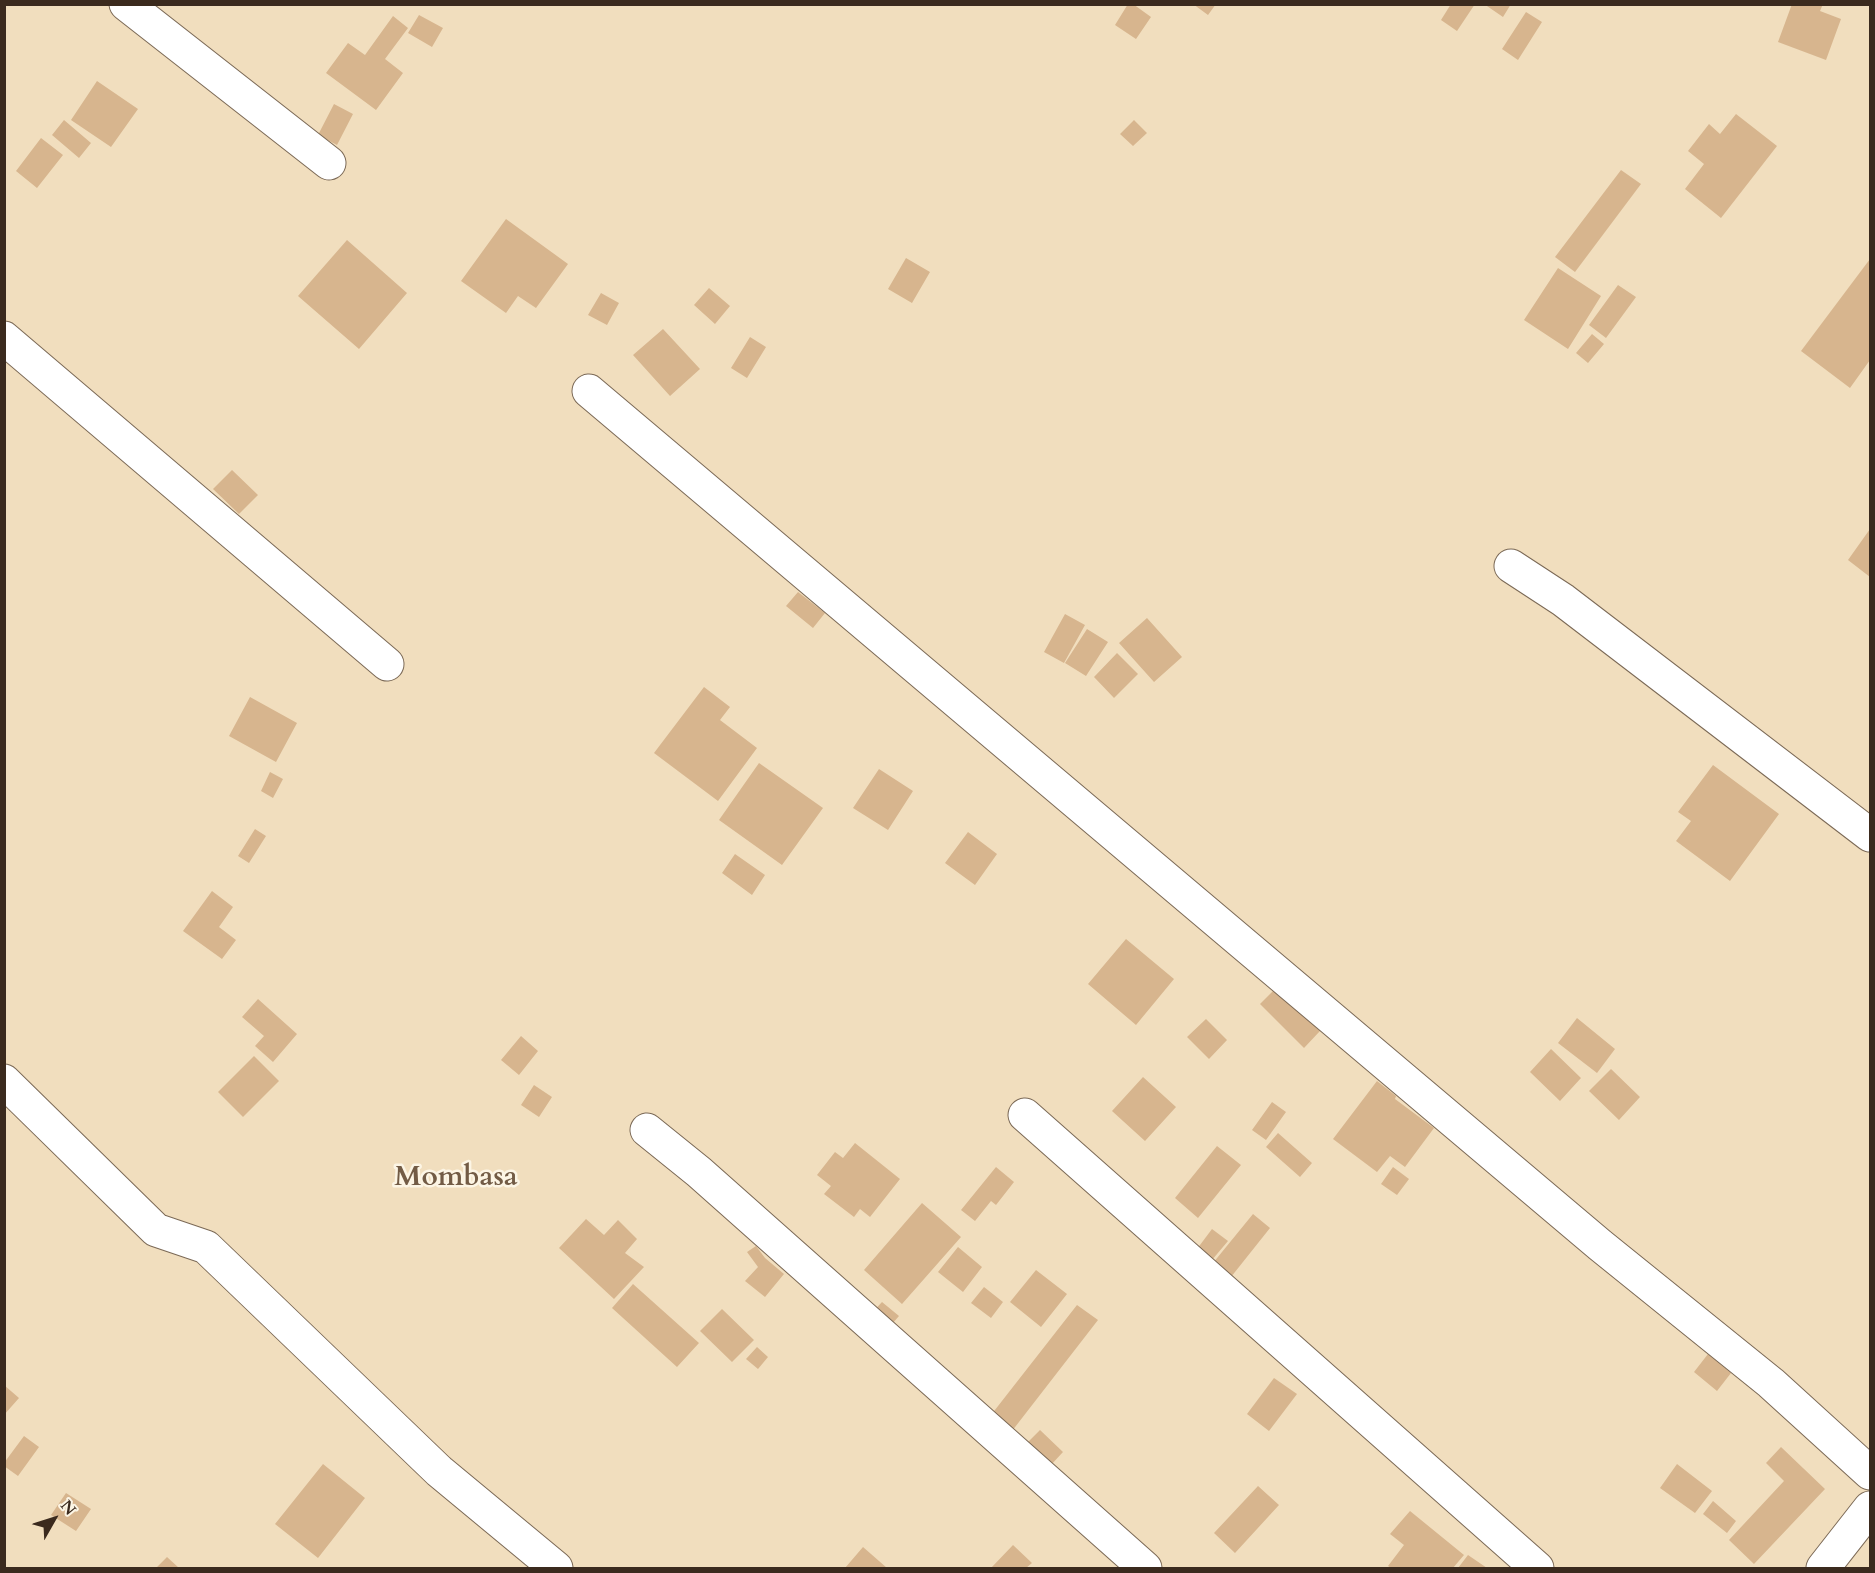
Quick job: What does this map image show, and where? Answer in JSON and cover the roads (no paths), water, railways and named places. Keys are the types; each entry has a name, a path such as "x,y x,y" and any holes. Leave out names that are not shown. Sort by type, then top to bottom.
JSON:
{"street":[{"path":"126,4 329,163"},
{"path":"4,338 387,664"},
{"path":"589,391 1600,1245 1771,1383 1870,1473"},
{"path":"1511,566 1563,600 1870,835"},
{"path":"4,1082 156,1230 206,1247 439,1471 556,1569"},
{"path":"1025,1115 1537,1569"},
{"path":"647,1130 699,1172 1145,1569"},
{"path":"1823,1569 1870,1508"}],"district":[{"name":"Mombasa","path":"456,1179"}]}
